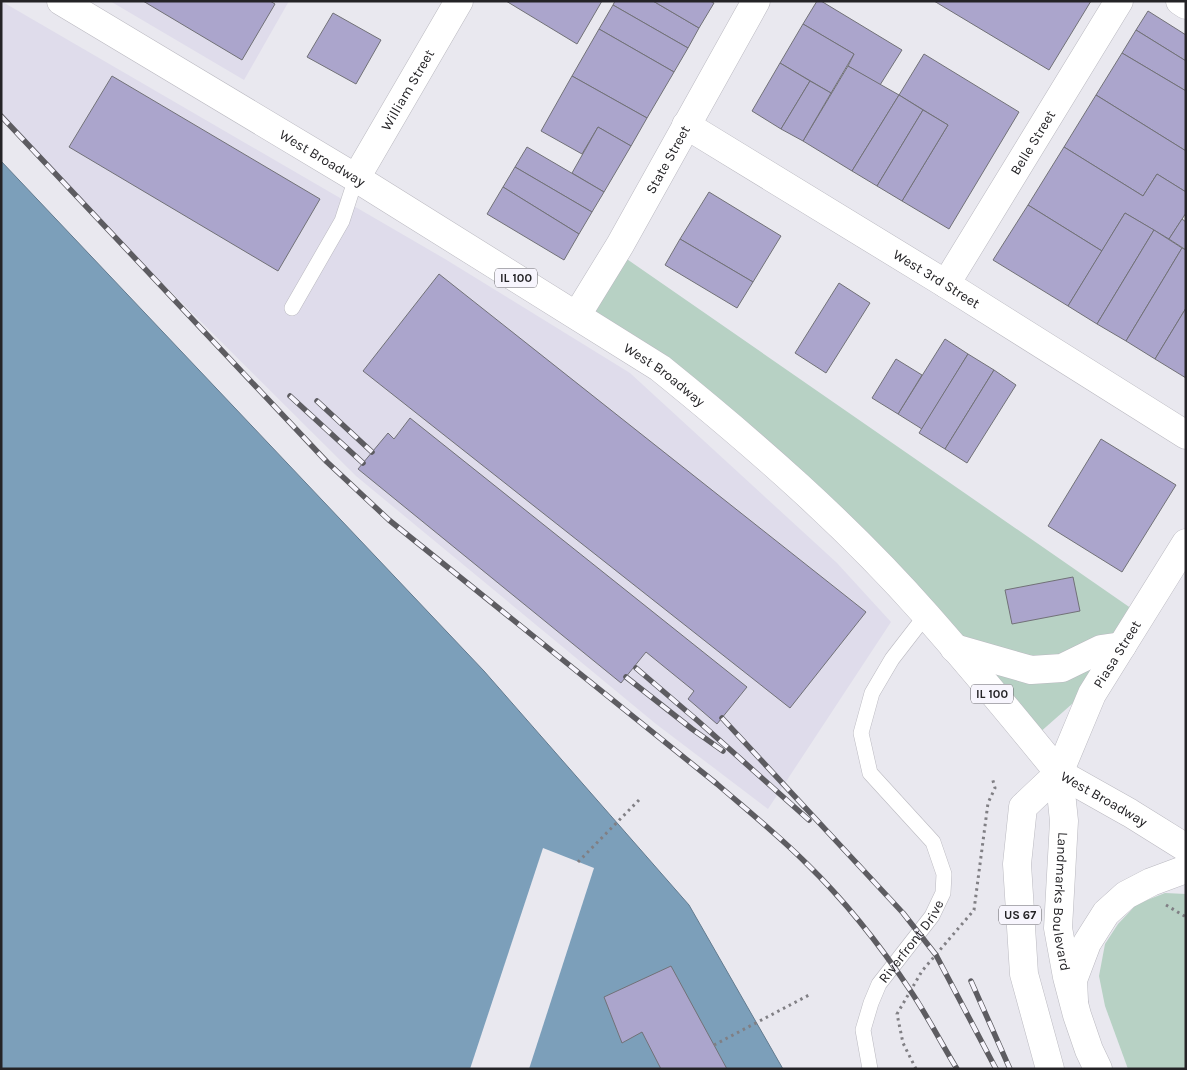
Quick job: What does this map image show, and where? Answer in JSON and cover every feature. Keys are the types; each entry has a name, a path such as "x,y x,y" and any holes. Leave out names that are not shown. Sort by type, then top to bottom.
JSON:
{"main road":[{"name":"West Broadway","path":"61,1 356,178 660,368 702,401 786,474 866,552 926,615 1059,773 1130,813 1186,848"},
{"name":"William Street","path":"356,178 459,1"},
{"name":"State Street","path":"577,316 620,245 756,1"},
{"name":"Belle Street","path":"946,284 1120,1"},
{"path":"1180,1 1186,5"},
{"name":"West 3rd Street","path":"686,125 946,284 1186,435"},
{"name":"Piasa Street","path":"1059,773 1092,694 1186,543"},
{"path":"954,648 1032,670 1062,668 1101,649 1122,646"},
{"name":"Landmarks Boulevard","path":"1059,773 1064,822 1058,928 1074,1005 1089,1050 1098,1069"},
{"name":"US 67","path":"1050,1069 1024,974 1017,864 1023,807 1059,773"},
{"path":"1074,1005 1073,980 1087,943 1106,913 1126,895 1151,882 1186,869"}],"lane":[{"path":"292,308 342,221 356,178"},
{"name":"Riverfront Drive","path":"870,1069 863,1030 871,1003 879,984 932,916 943,893 944,874 933,842 870,773 861,733 872,693 892,660 926,615"}],"path":[{"path":"578,862 639,800"},
{"path":"1159,901 1186,917"},
{"path":"714,1044 808,994"}],"shaded area":[{"path":"1,1 445,259 630,373 837,563 891,622 768,809 656,724 356,476 143,264 1,119"},
{"path":"110,1 289,1 244,80"}],"green space":[{"path":"621,255 1135,611 1081,696 1038,734 924,599 589,311"},
{"path":"1165,893 1186,894 1186,1069 1128,1069 1105,1006 1099,976 1105,944 1118,924 1137,904"}],"water":[{"path":"1,161 484,671 689,905 783,1069 1,1069"}],"pier":[{"path":"543,848 594,868 529,1069 470,1069"}],"building":[{"path":"143,1 270,1 275,4 242,60"},
{"path":"506,1 602,1 577,44"},
{"path":"615,1 653,1 699,28 688,48 613,5"},
{"path":"653,1 710,1 714,3 699,28"},
{"path":"817,1 821,1 902,50 880,85 848,66 854,54 803,24"},
{"path":"934,1 1091,1 1049,70"},
{"path":"613,5 688,48 674,72 599,29"},
{"path":"1148,11 1186,35 1186,61 1136,30"},
{"path":"333,13 381,40 356,84 307,57"},
{"path":"803,24 854,54 831,93 780,63"},
{"path":"599,29 674,72 647,118 572,76"},
{"path":"1136,30 1186,61 1186,91 1122,53"},
{"path":"1122,53 1186,91 1186,151 1096,95"},
{"path":"924,54 1019,112 949,229 902,201 948,125 899,95"},
{"path":"780,63 810,81 781,129 752,111"},
{"path":"848,66 899,95 852,171 803,141"},
{"path":"112,76 320,199 278,271 69,147"},
{"path":"572,76 647,118 631,146 598,127 582,154 541,131"},
{"path":"810,81 831,93 803,141 781,129"},
{"path":"899,95 923,110 877,186 852,171"},
{"path":"1096,95 1186,151 1186,192 1157,174 1143,196 1064,147"},
{"path":"923,110 948,125 902,201 877,186"},
{"path":"598,127 631,146 604,192 572,173"},
{"path":"527,147 604,192 592,212 515,167"},
{"path":"1064,147 1143,196 1157,174 1186,192 1186,213 1169,239 1125,213 1102,251 1028,205"},
{"path":"515,167 592,212 579,234 503,187"},
{"path":"503,187 579,234 564,260 487,214"},
{"path":"709,192 781,236 753,282 680,239"},
{"path":"1028,205 1102,251 1068,306 993,260"},
{"path":"1125,213 1154,230 1097,324 1068,306"},
{"path":"1182,219 1186,222 1186,250 1169,239"},
{"path":"1154,230 1182,248 1126,341 1097,324"},
{"path":"680,239 753,282 737,308 665,265"},
{"path":"1182,248 1186,250 1186,308 1155,359 1126,341"},
{"path":"439,274 866,612 790,708 363,371"},
{"path":"839,283 870,303 826,373 795,353"},
{"path":"1186,308 1186,378 1155,359"},
{"path":"945,339 968,354 922,429 898,414"},
{"path":"968,354 994,370 945,449 919,433"},
{"path":"896,359 922,375 898,414 872,398"},
{"path":"994,370 1016,385 967,463 945,449"},
{"path":"410,418 747,687 717,724 688,699 694,691 646,652 621,683 358,469 388,433 394,439"},
{"path":"1101,439 1176,485 1122,572 1048,526"},
{"path":"1073,577 1080,611 1012,624 1005,590"},
{"path":"671,966 727,1069 661,1069 642,1032 622,1043 604,997"}],"railway":[{"path":"1,116 327,462 389,520 717,784 806,863 848,908 887,957 916,1000 957,1069"},
{"path":"290,396 363,463"},
{"path":"317,401 372,452"},
{"path":"636,668 809,820"},
{"path":"626,677 723,751"},
{"path":"722,718 903,913 936,955 996,1069"},
{"path":"971,981 1010,1069"}]}
